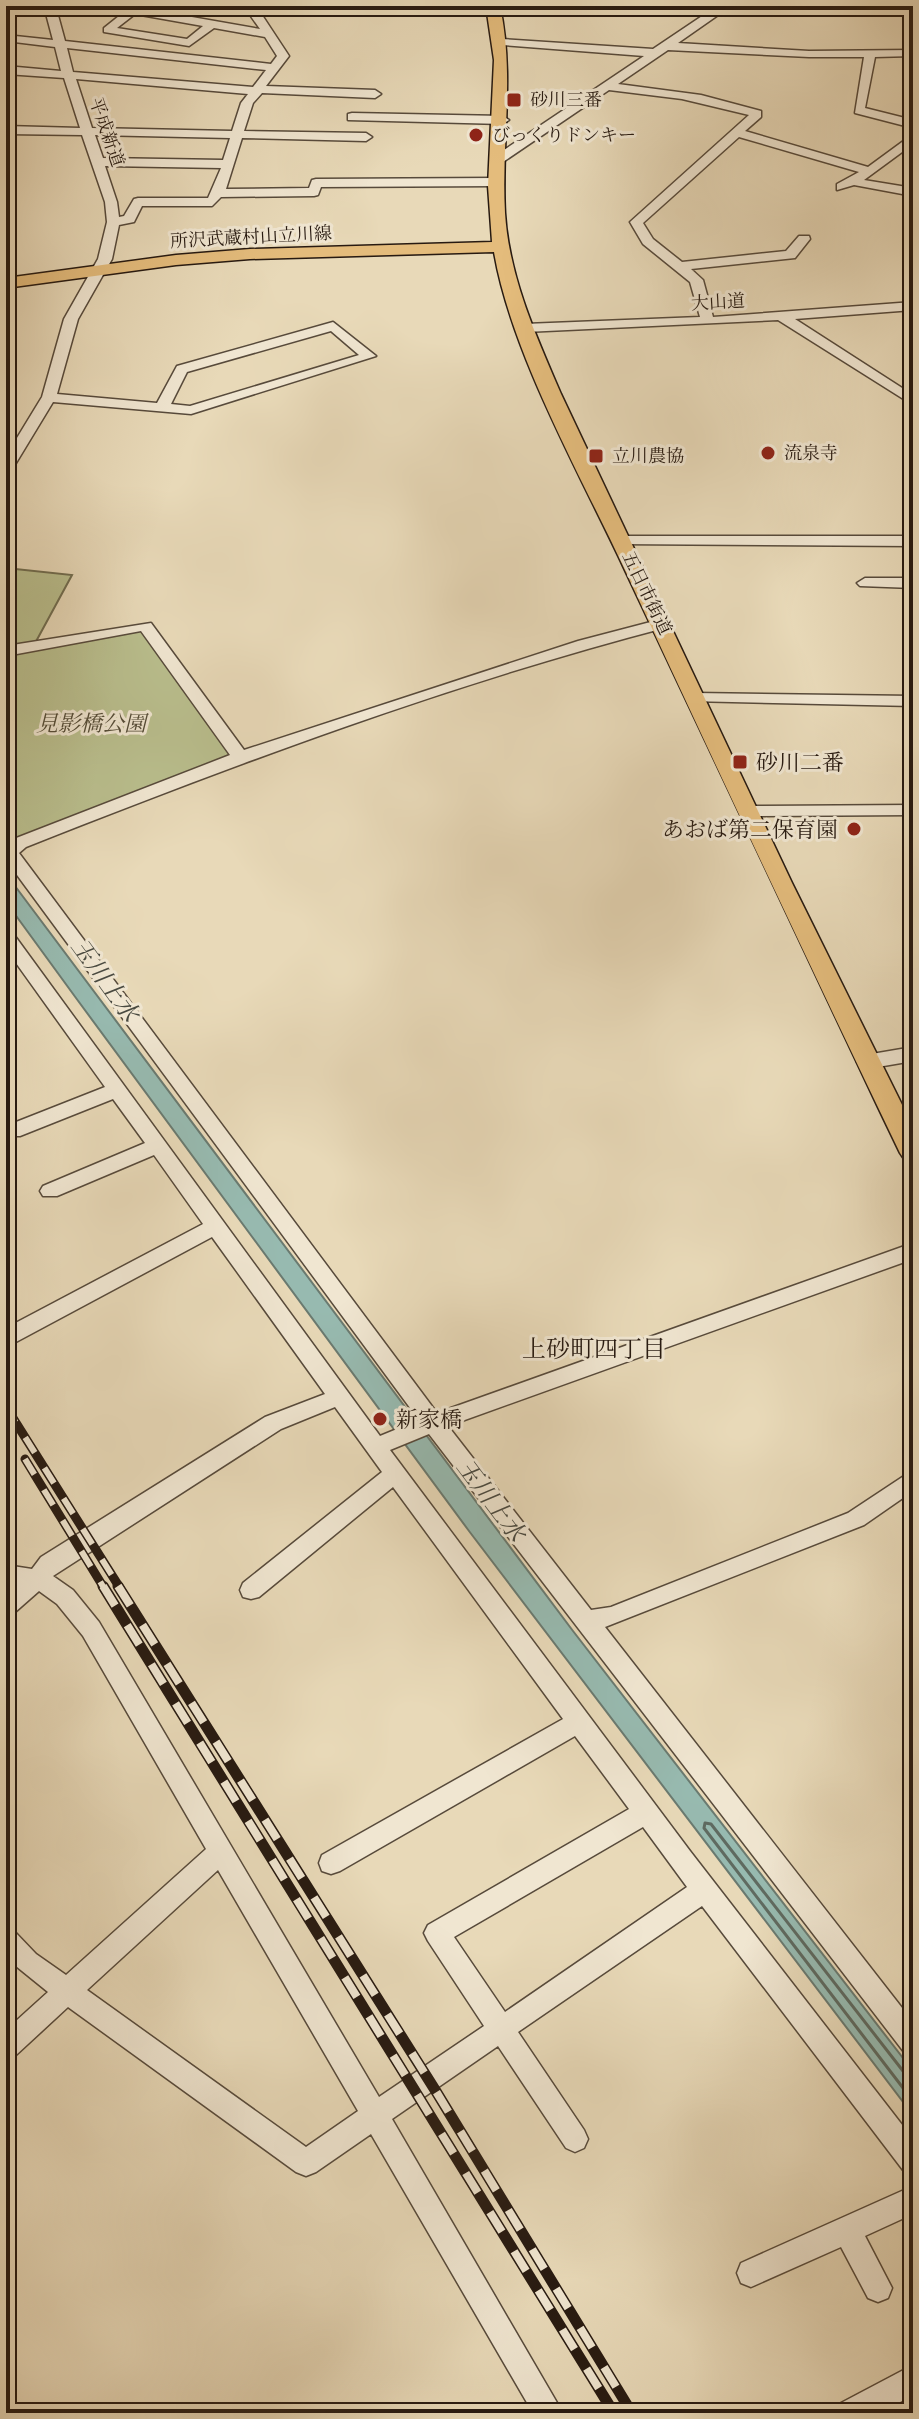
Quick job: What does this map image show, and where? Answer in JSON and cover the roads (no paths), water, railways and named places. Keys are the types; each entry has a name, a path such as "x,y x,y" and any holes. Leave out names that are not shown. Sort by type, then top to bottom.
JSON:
{"main road":[{"name":"五日市街道","path":"493,6 502,42 503,120 496,182 500,247 525,328 552,394 866,1062 913,1153"},
{"name":"所沢武蔵村山立川線","path":"6,283 250,254 500,247"}],"street":[{"name":"平成新道","path":"6,468 49,397 71,319 105,259 113,222 111,202 68,74 50,6"},
{"path":"60,6 133,10 267,34"},
{"path":"113,222 129,219 138,202 210,202 218,193 247,103 283,56 256,15 264,6"},
{"path":"499,159 725,6"},
{"path":"133,10 108,30 189,43 211,25"},
{"path":"6,38 275,68"},
{"path":"502,42 911,56"},
{"path":"870,54 859,110 913,124"},
{"path":"6,70 258,90 375,94"},
{"path":"606,86 667,91 722,102 757,114 636,222 648,241 696,280 708,321"},
{"path":"352,117 503,120"},
{"path":"6,130 366,137"},
{"path":"736,132 870,171"},
{"path":"913,138 870,171 846,184 913,192"},
{"path":"99,162 228,164"},
{"path":"218,193 314,192 316,183 496,182"},
{"path":"681,266 790,255 804,239"},
{"name":"大山道","path":"525,328 783,317 913,306"},
{"path":"783,317 913,401"},
{"path":"49,397 194,410 369,356 333,326 182,369 162,407"},
{"path":"622,541 913,541"},
{"path":"865,583 913,583"},
{"path":"662,624 584,644 240,757 20,843 7,852 428,1425 586,1621 913,2043"},
{"path":"6,651 145,626 240,757"},
{"path":"695,698 913,701"},
{"path":"748,811 913,810"},
{"path":"6,936 339,1397 380,1445 394,1474 577,1723 913,2161"},
{"path":"866,1062 913,1054"},
{"path":"13,1131 117,1090"},
{"path":"50,1191 157,1146"},
{"path":"9,1336 216,1226"},
{"path":"380,1445 913,1251"},
{"path":"6,1606 49,1564 273,1423 339,1397"},
{"path":"251,1590 394,1474"},
{"path":"586,1621 613,1616 856,1519 913,1479"},
{"path":"6,1574 37,1579 69,1598 91,1629 219,1853 549,2413"},
{"path":"331,1863 577,1723"},
{"path":"575,2139 437,1933 646,1812"},
{"path":"6,2047 219,1853"},
{"path":"6,1940 27,1962 306,2163 705,1889"},
{"path":"751,2273 913,2200"},
{"path":"847,2230 878,2288"},
{"path":"851,2413 913,2379"}],"water":[{"path":"6,874 573,1631 913,2071 913,2115 469,1531 76,998 6,902"}],"railway":[{"path":"6,1407 120,1588"},
{"path":"25,1459 104,1588"},
{"path":"103,1586 614,2413"},
{"path":"118,1586 437,2093 632,2413"}],"place":[{"name":"砂川三番","path":"514,100"},
{"name":"びっくりドンキー","path":"476,135"},
{"name":"流泉寺","path":"768,453"},
{"name":"立川農協","path":"596,456"},
{"name":"砂川二番","path":"740,762"},
{"name":"あおば第二保育園","path":"854,829"},
{"name":"新家橋","path":"380,1419"}],"district":[{"name":"上砂町四丁目","path":"594,1349"}],"park label":[{"name":"見影橋公園","path":"91,723"}],"water label":[{"name":"玉川上水","path":"105,980"},
{"name":"玉川上水","path":"491,1500"}]}
